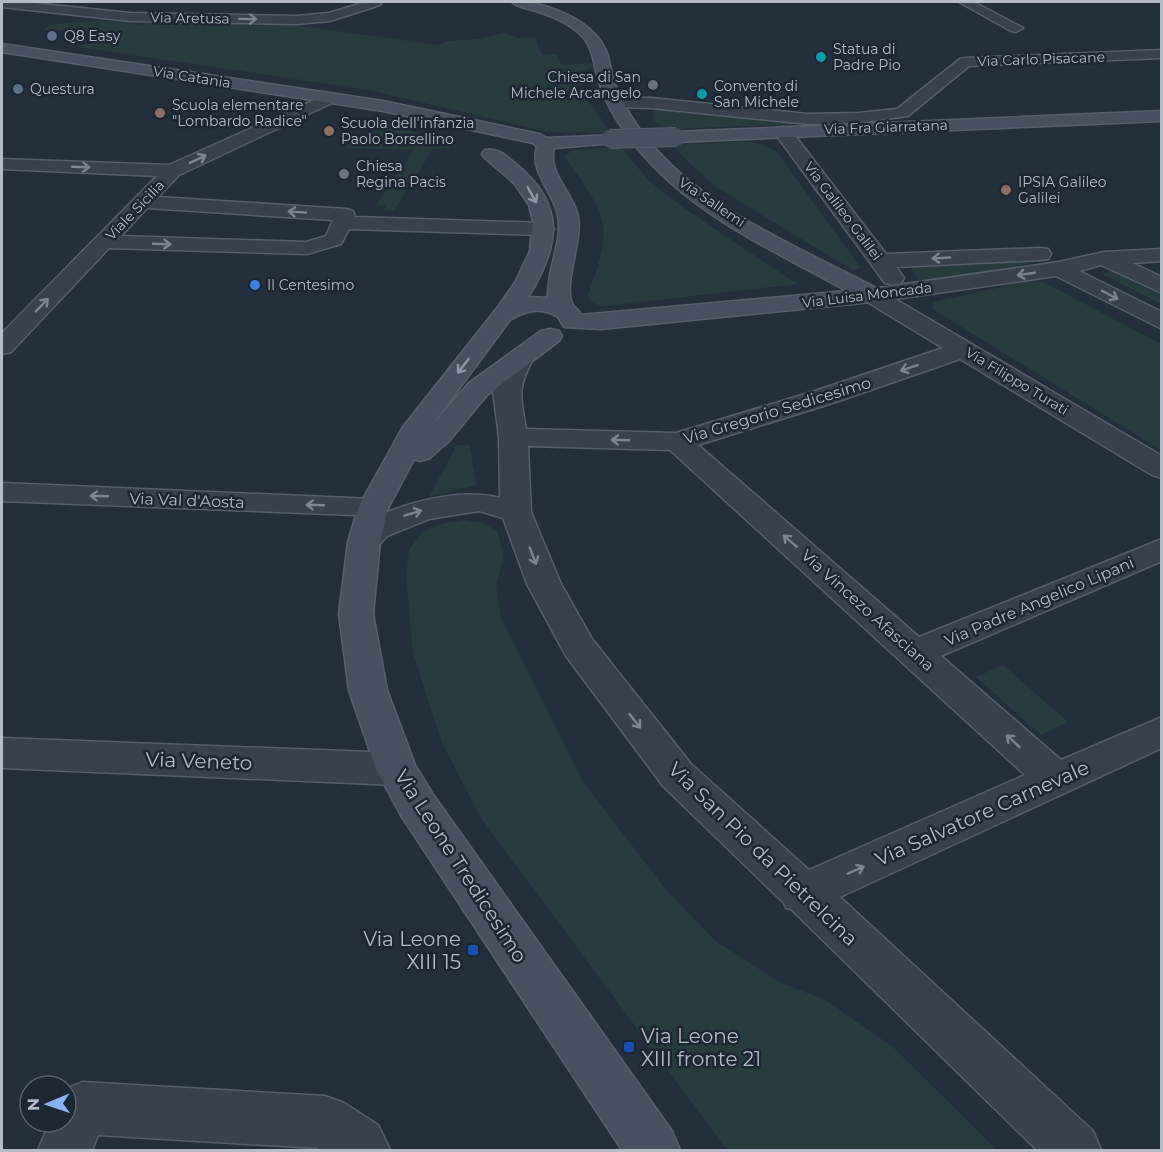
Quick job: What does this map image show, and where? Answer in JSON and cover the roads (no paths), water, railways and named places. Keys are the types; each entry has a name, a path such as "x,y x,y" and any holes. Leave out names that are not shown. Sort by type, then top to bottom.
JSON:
{"main road":[{"name":"Via Sallemi","path":"518,2 563,18 579,27 591,38 602,56 606,81 615,102 650,153 696,195 872,295"},
{"name":"Via Catania","path":"2,48 382,106"},
{"path":"382,106 539,139 535,151 569,216 558,300 567,315 564,331 534,338 514,335 500,326 504,315"},
{"path":"375,510 417,427 504,315 538,262 544,229 541,212 529,187 480,147 382,106"},
{"name":"Via Fra Giarratana","path":"535,151 610,139 1161,116"},
{"path":"480,147 495,138 523,135"},
{"path":"480,147 535,151"},
{"name":"Via Luisa Moncada","path":"504,315 534,304 567,315 601,322 872,295"},
{"path":"375,510 478,389 550,336"},
{"name":"Via Leone Tredicesimo","path":"375,510 356,614 368,690 396,769 417,805 653,1150"}],"street":[{"path":"71,11 100,2"},
{"name":"Via Aretusa","path":"2,3 110,16 320,19 376,2"},
{"path":"965,2 1016,28"},
{"path":"110,16 141,5"},
{"path":"187,18 221,6"},
{"name":"Via Carlo Pisacane","path":"615,102 651,103 808,119 858,118 902,113 965,62 1161,54"},
{"name":"Viale Sicilia","path":"2,347 172,171 330,98"},
{"name":"Via Galileo Galilei","path":"783,132 903,291"},
{"path":"2,164 172,171"},
{"path":"36,180 55,166"},
{"path":"2,179 100,182"},
{"path":"104,242 307,248 334,240 346,215 142,202"},
{"path":"342,223 544,229"},
{"path":"880,261 1027,253 1104,258 1161,286"},
{"name":"Via Luisa Moncada","path":"872,295 1059,269 1104,258 1161,255"},
{"path":"1059,269 1161,322"},
{"name":"Via Filippo Turati","path":"872,295 1161,469"},
{"name":"Via Gregorio Sedicesimo","path":"513,437 678,442 824,397 964,349"},
{"name":"Via San Pio da Pietrelcina","path":"521,357 509,379 506,391 513,437 516,512 544,584 579,647 677,775 802,894 923,1004 1074,1150"},
{"name":"Via Vincezo Afasciana","path":"678,442 1057,780"},
{"name":"Via Val d'Aosta","path":"2,492 375,510"},
{"path":"375,510 376,529 399,518 450,505 480,502 516,512"},
{"name":"Via Padre Angelico Lipani","path":"916,652 1161,549"},
{"name":"Via Salvatore Carnevale","path":"802,894 1161,732"},
{"name":"Via Veneto","path":"2,753 396,769"},
{"path":"65,1150 82,1108 325,1122 359,1144 363,1150"}],"place":[{"name":"Q8 Easy","path":"52,36"},
{"name":"Statua di Padre Pio","path":"821,57"},
{"name":"Chiesa di San Michele Arcangelo","path":"653,85"},
{"name":"Questura","path":"18,89"},
{"name":"Convento di San Michele","path":"702,94"},
{"name":"Scuola elementare \"Lombardo Radice\"","path":"160,113"},
{"name":"Scuola dell'infanzia Paolo Borsellino","path":"329,131"},
{"name":"Chiesa Regina Pacis","path":"344,174"},
{"name":"IPSIA Galileo Galilei","path":"1006,190"},
{"name":"Il Centesimo","path":"255,285"},
{"name":"Via Leone XIII 15","path":"473,950"},
{"name":"Via Leone XIII fronte 21","path":"629,1047"}]}
